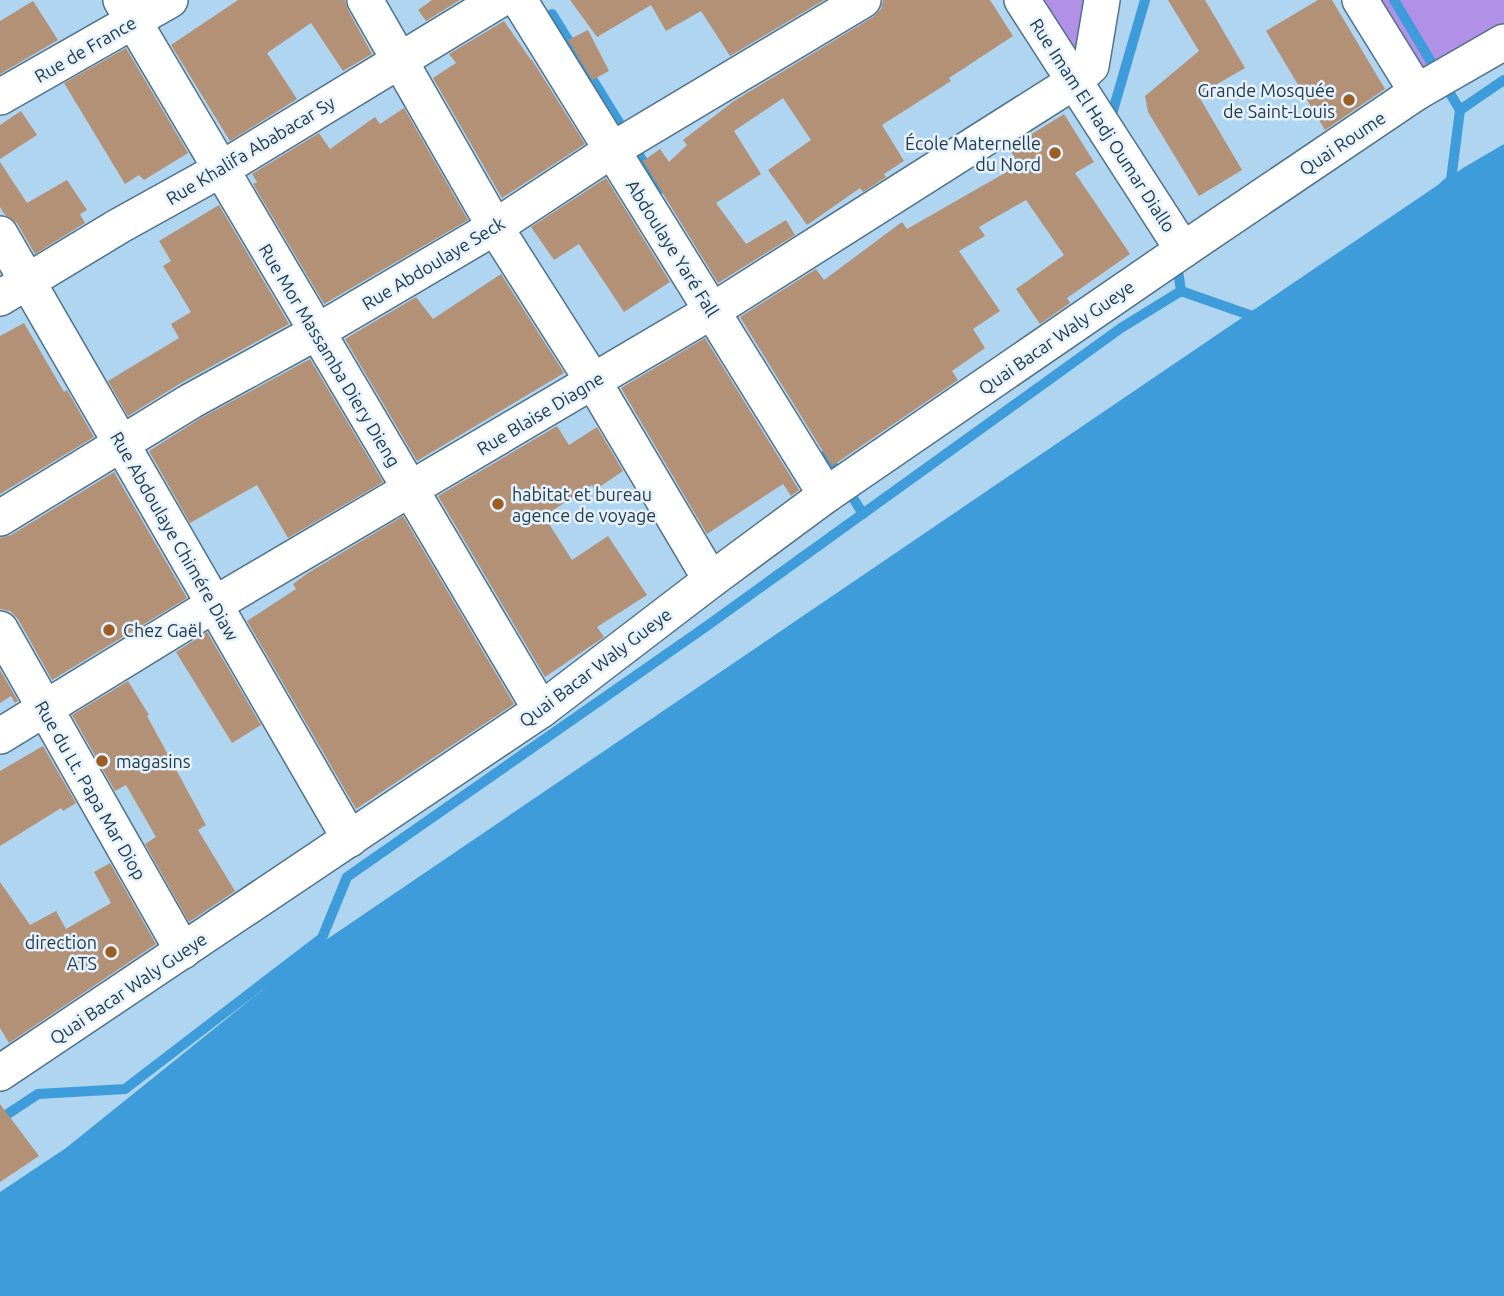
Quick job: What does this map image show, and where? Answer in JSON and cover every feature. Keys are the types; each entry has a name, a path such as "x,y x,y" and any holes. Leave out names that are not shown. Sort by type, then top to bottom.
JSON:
{"street":[{"name":"Rue de France","path":"0,97 127,11 170,0"},
{"path":"365,0 495,227 593,381 711,580"},
{"name":"Rue Khalifa Ababacar Sy","path":"14,290 119,226 220,170 499,0"},
{"name":"Abdoulaye Yaré Fall","path":"519,0 826,495"},
{"name":"Rue Abdoulaye Seck","path":"0,519 191,401 315,333 495,227 612,150 863,0"},
{"name":"Rue Imam El Hadj Oumar Diallo","path":"1022,0 1183,250"},
{"path":"1075,81 1091,66 1102,0"},
{"path":"1360,0 1417,92"},
{"name":"Rue Mor Massamba Diery Dieng","path":"127,11 315,333 541,710"},
{"name":"Quai Roume","path":"1183,250 1417,92 1504,42"},
{"name":"Rue Blaise Diagne","path":"0,736 215,604 712,311 1075,81"},
{"name":"Rue Abdoulaye Chimére Diaw","path":"0,234 14,290 121,443 350,839"},
{"name":"Quai Bacar Waly Gueye","path":"3,1065 183,951 541,710 826,495 1183,250"},
{"name":"Rue du Lt. Papa Mar Diop","path":"0,629 183,951"}],"shaded area":[{"path":"1032,0 1091,0 1078,72"},
{"path":"1374,0 1504,0 1504,24 1418,73"}],"water":[{"path":"1504,144 1504,1296 0,1296 0,1192 66,1148 317,946 1463,168"}],"building":[{"path":"238,0 345,0 372,54 343,71 311,23 267,53 297,99 230,141 171,45"},
{"path":"432,0 460,0 426,21 418,10"},
{"path":"570,0 824,0 730,56 701,11 666,31 651,5 597,37"},
{"path":"883,0 990,0 1013,36 949,78 951,81 882,125 904,161 884,174 886,177 863,192 860,188 807,225 768,170 811,140 783,98 734,131 761,174 716,203 746,244 786,220 795,235 718,283 643,161 660,149 669,162 687,145 683,140 734,101 873,17 881,9"},
{"path":"1168,0 1205,0 1245,68 1198,95 1242,170 1199,196 1148,112 1145,96 1199,51"},
{"path":"1318,0 1332,0 1385,89 1325,130 1266,31"},
{"path":"33,1 58,40 0,74 0,21"},
{"path":"504,21 585,144 502,198 433,78 456,63 449,54"},
{"path":"588,30 609,71 592,80 568,40"},
{"path":"126,48 188,153 144,180 139,175 125,184 64,83"},
{"path":"404,108 468,220 324,304 253,184 257,182 252,174 319,133 330,149 375,117 380,124"},
{"path":"21,111 37,135 0,159 0,125"},
{"path":"1064,114 1094,162 1075,173 1130,254 1067,298 1070,303 1040,324 1016,289 1064,255 1026,200 979,227 985,236 959,251 1000,311 973,329 985,348 952,371 958,380 832,466 740,317 816,269 824,280 902,222 907,229 1019,165 1009,148"},
{"path":"0,162 27,203 67,180 87,210 80,214 85,223 35,254 17,223 5,215 0,207"},
{"path":"606,178 670,282 624,312 579,244 554,260 531,227"},
{"path":"219,205 289,324 181,383 128,416 108,381 179,338 171,324 191,312 163,266 171,261 159,241"},
{"path":"501,274 564,373 417,461 345,339 416,297 433,319"},
{"path":"24,323 94,437 0,494 0,336"},
{"path":"705,338 799,490 791,496 783,484 707,534 621,388"},
{"path":"310,359 383,482 288,538 257,485 190,523 149,451 201,418"},
{"path":"557,426 569,445 597,427 623,471 595,490 592,485 544,516 572,560 608,536 647,595 597,627 604,637 545,677 438,496"},
{"path":"114,472 187,598 52,680 18,619 10,611 0,609 0,538 11,535"},
{"path":"403,516 514,704 356,809 247,621 296,589 293,584 308,573"},
{"path":"207,632 261,725 232,743 176,652"},
{"path":"0,670 18,701 15,703 11,696 0,703"},
{"path":"128,681 149,715 147,716 206,825 198,830 235,891 189,922 145,844 156,837 126,785 115,791 72,715"},
{"path":"43,746 76,803 63,811 61,808 0,846 0,771"},
{"path":"110,863 156,944 9,1043 0,1028 0,882 30,925 56,911 66,929 111,903 94,872"},
{"path":"0,1104 39,1156 0,1182"}],"waterway":[{"path":"1110,121 1145,0"},
{"path":"1394,0 1460,110"},
{"path":"552,14 660,189"},
{"path":"1444,186 1451,180 1460,110 1504,80"},
{"path":"1177,264 1181,291"},
{"path":"0,1119 38,1094 125,1089 322,938 347,877 704,628 1121,328 1181,291 1258,318"},
{"path":"826,454 863,514"}],"place":[{"name":"Grande Mosquée de Saint-Louis","path":"1349,100"},
{"name":"École Maternelle du Nord","path":"1055,153"},
{"name":"habitat et bureau agence de voyage","path":"498,504"},
{"name":"Chez Gaël","path":"109,630"},
{"name":"magasins","path":"102,761"},
{"name":"direction ATS","path":"111,952"}]}
